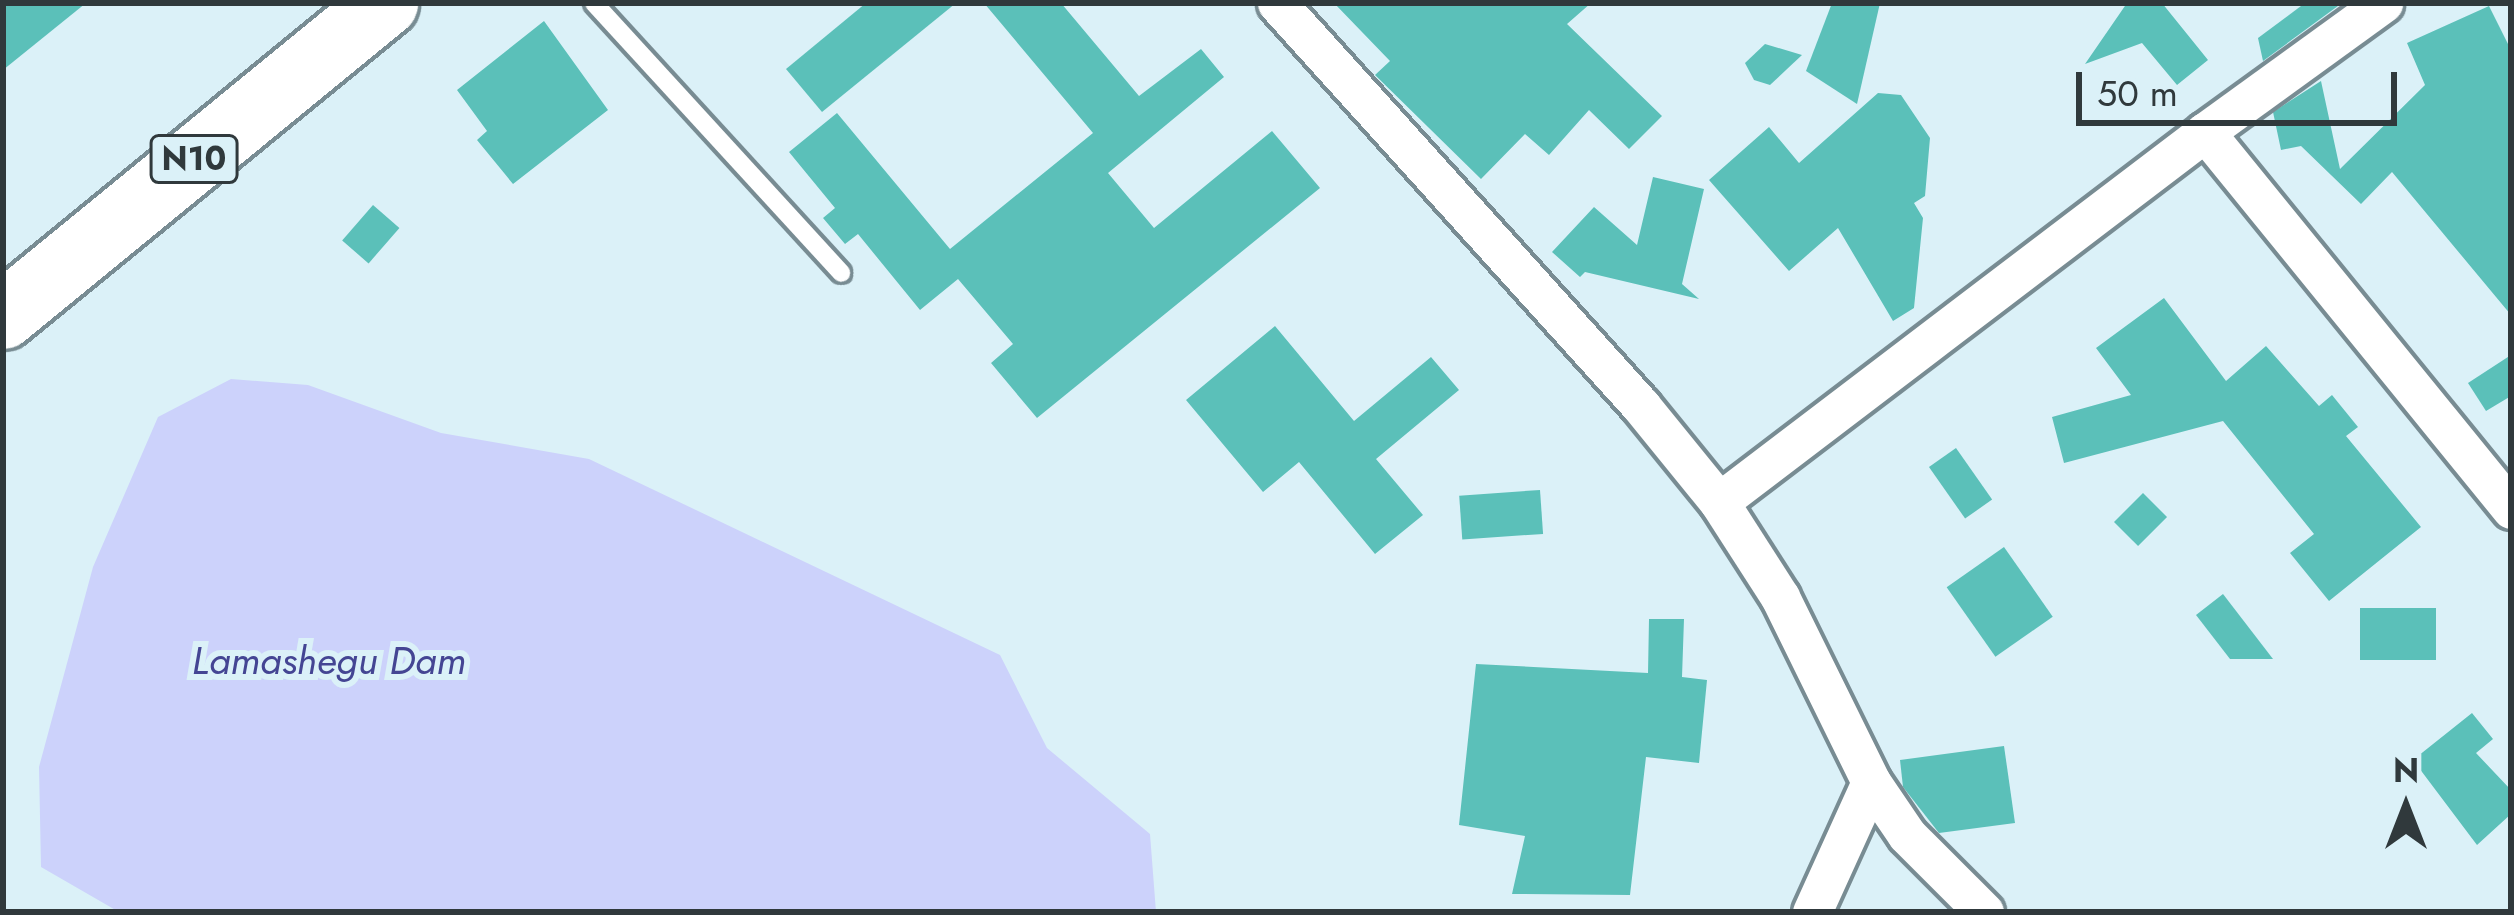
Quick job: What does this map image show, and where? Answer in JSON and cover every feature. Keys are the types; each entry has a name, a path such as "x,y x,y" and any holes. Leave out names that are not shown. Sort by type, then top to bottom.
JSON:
{"highway":[{"name":"N10","path":"3,316 385,3"}],"street":[{"path":"1277,3 1719,502 1807,646 1871,782 1907,835 1984,912"},
{"path":"1719,502 2205,132 2383,3"},
{"path":"2205,132 2511,509"},
{"path":"1813,912 1871,782"}],"lane":[{"path":"594,3 842,273"}],"water":[{"name":"Lamashegu Dam","path":"231,379 308,385 441,433 589,459 1000,655 1047,748 1150,834 1156,912 119,912 41,867 39,767 93,567 158,417"}],"building":[{"path":"3,3 86,3 3,70"},
{"path":"866,3 956,3 822,112 786,69"},
{"path":"984,3 1061,3 1139,96 1201,49 1224,77 1108,173 1154,228 1272,131 1320,188 1037,418 991,363 1013,344 958,279 920,310 858,234 845,244 823,218 835,208 789,152 837,113 950,249 1093,133"},
{"path":"1334,3 1591,3 1567,24 1662,116 1629,149 1589,110 1549,155 1525,134 1481,179 1375,75 1390,61"},
{"path":"1832,3 1880,3 1857,104 1806,71"},
{"path":"2127,3 2162,3 2208,60 2177,85 2142,43 2085,64"},
{"path":"2305,3 2342,3 2263,61 2258,38"},
{"path":"2489,6 2511,50 2511,315 2392,172 2361,204 2301,146 2281,150 2273,112 2321,81 2340,169 2425,85 2407,43"},
{"path":"544,21 608,110 513,184 477,140 487,131 457,90"},
{"path":"1765,44 1802,55 1770,85 1754,80 1745,63"},
{"path":"1878,93 1901,95 1930,138 1925,196 1914,203 1923,218 1914,308 1893,321 1838,228 1789,271 1709,180 1769,127 1799,163"},
{"path":"1653,177 1704,189 1682,284 1699,299 1585,272 1580,277 1552,252 1594,207 1637,245"},
{"path":"373,205 399,228 369,263 342,240"},
{"path":"2164,298 2226,381 2266,346 2319,406 2332,395 2358,427 2346,436 2421,527 2329,601 2290,553 2314,534 2223,421 2064,463 2052,417 2131,395 2096,348"},
{"path":"1275,326 1354,421 1431,357 1459,390 1376,459 1423,515 1375,554 1299,462 1263,492 1186,400"},
{"path":"2511,355 2511,396 2486,411 2468,383"},
{"path":"1956,448 1992,500 1965,519 1929,467"},
{"path":"1540,490 1543,534 1462,540 1459,496"},
{"path":"2143,493 2167,517 2138,546 2114,522"},
{"path":"2004,547 2053,617 1995,657 1947,587"},
{"path":"2223,594 2273,659 2230,659 2196,615"},
{"path":"2360,608 2436,608 2436,660 2360,660"},
{"path":"1649,619 1684,619 1682,677 1707,680 1699,763 1646,757 1630,895 1512,894 1525,836 1459,825 1476,664 1648,673"},
{"path":"2472,713 2493,739 2476,753 2511,790 2511,814 2477,845 2413,760"},
{"path":"2004,746 2015,823 1939,833 1903,787 1900,760"}]}
